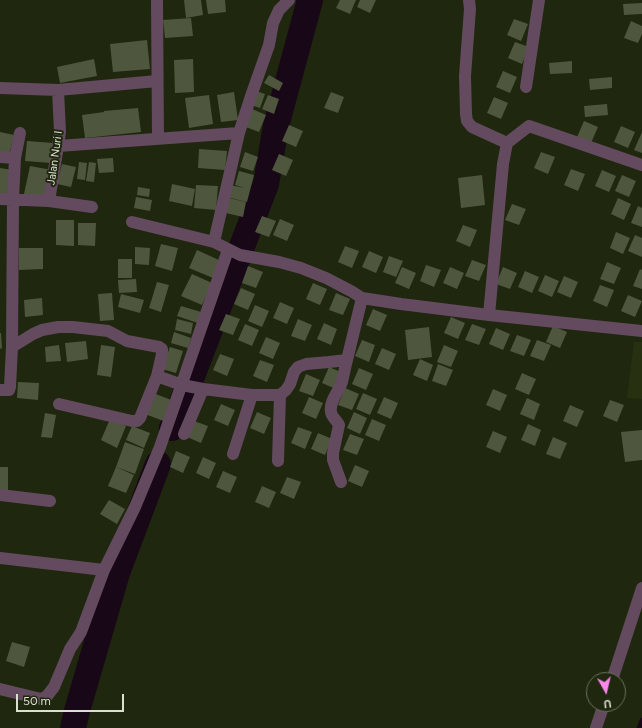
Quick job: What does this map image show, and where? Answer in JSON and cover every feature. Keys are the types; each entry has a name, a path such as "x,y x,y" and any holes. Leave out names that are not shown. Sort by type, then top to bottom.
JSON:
{"street":[{"path":"157,0 158,139"},
{"path":"214,242 239,133 269,45 273,23 279,10 289,0"},
{"path":"469,0 470,9 465,76 467,121 472,127 507,143"},
{"path":"526,87 539,0"},
{"path":"0,88 58,90 157,81"},
{"name":"Jalan Nuri I","path":"48,201 58,146 60,124 58,90"},
{"path":"488,315 503,164 507,143 529,126 642,165"},
{"path":"0,390 9,390 10,387 12,347 12,200 15,158 20,133"},
{"path":"58,146 239,133"},
{"path":"0,157 15,158"},
{"path":"0,199 48,201 92,207"},
{"path":"132,222 214,242 234,252 301,268 326,278 362,298 488,315 642,331"},
{"path":"0,689 41,698 47,696 54,687 70,649 82,632 104,570 147,480 234,252"},
{"path":"340,482 333,460 339,425 333,417 331,410 332,402 342,383 362,298"},
{"path":"12,347 42,330 58,327 73,327 108,331 127,341 160,347 162,349 157,376 140,418 137,421 59,404"},
{"path":"157,376 184,385 202,388 252,395 280,395 290,384 294,372 298,367 306,364 347,360"},
{"path":"184,434 202,388"},
{"path":"233,454 252,395"},
{"path":"278,461 280,395"},
{"path":"0,495 50,501"},
{"path":"0,558 104,570"},
{"path":"615,672 642,588"},
{"path":"596,728 601,712"}],"shaded area":[{"path":"634,342 642,342 642,399 627,398"}],"building":[{"path":"184,0 201,0 203,15 186,18"},
{"path":"206,0 225,0 226,12 208,14"},
{"path":"340,0 356,0 350,14 336,8"},
{"path":"360,0 376,0 370,13 357,7"},
{"path":"642,3 642,14 624,15 623,4"},
{"path":"191,18 193,36 165,38 163,20"},
{"path":"514,19 528,24 521,41 507,35"},
{"path":"631,21 642,26 642,34 638,43 624,38"},
{"path":"147,40 150,69 113,72 110,44"},
{"path":"515,42 529,47 522,64 508,58"},
{"path":"94,59 97,76 60,83 57,67"},
{"path":"193,59 194,92 175,93 174,60"},
{"path":"572,61 572,73 550,74 549,63"},
{"path":"503,71 517,77 510,93 496,87"},
{"path":"269,75 283,83 279,91 264,83"},
{"path":"612,77 612,88 590,90 589,79"},
{"path":"256,91 265,94 260,108 251,105"},
{"path":"234,92 238,120 221,122 217,95"},
{"path":"331,92 344,97 338,113 324,108"},
{"path":"209,95 213,124 189,128 185,98"},
{"path":"268,95 279,99 274,114 262,109"},
{"path":"494,97 508,103 501,119 487,113"},
{"path":"607,104 608,115 585,117 584,106"},
{"path":"138,108 141,132 85,138 82,115 104,111"},
{"path":"250,108 266,115 259,132 243,126"},
{"path":"584,121 598,127 591,143 577,137"},
{"path":"289,125 303,131 296,147 282,141"},
{"path":"621,126 635,132 628,148 614,142"},
{"path":"0,132 14,135 9,155 0,153"},
{"path":"642,132 642,153 634,150"},
{"path":"27,141 53,143 51,163 25,161"},
{"path":"199,149 227,151 225,170 198,168"},
{"path":"245,152 258,157 253,171 240,167"},
{"path":"541,152 555,157 548,174 534,168"},
{"path":"279,154 293,160 286,176 272,170"},
{"path":"113,158 114,172 99,173 97,159"},
{"path":"79,162 87,163 85,180 77,179"},
{"path":"89,162 96,163 94,182 86,181"},
{"path":"62,164 76,167 71,187 57,184"},
{"path":"30,166 52,170 46,198 24,194"},
{"path":"0,168 12,170 7,195 0,194"},
{"path":"571,169 585,174 578,191 564,185"},
{"path":"602,170 616,176 609,192 595,186"},
{"path":"239,171 254,175 247,202 227,197 230,185 245,188 235,185"},
{"path":"482,175 485,205 461,208 458,178"},
{"path":"622,175 636,181 629,197 615,191"},
{"path":"172,184 195,189 192,206 169,201"},
{"path":"196,185 218,186 216,210 194,208"},
{"path":"138,187 150,189 149,197 137,195"},
{"path":"136,197 152,200 150,211 134,208"},
{"path":"229,198 246,202 243,217 226,213"},
{"path":"618,198 631,204 624,220 611,214"},
{"path":"512,204 526,209 519,225 505,220"},
{"path":"638,206 642,208 642,227 631,223"},
{"path":"262,216 276,221 269,237 255,232"},
{"path":"280,219 294,225 287,241 273,235"},
{"path":"56,220 74,220 74,246 56,245"},
{"path":"78,223 96,223 95,246 78,245"},
{"path":"463,225 477,230 470,247 456,241"},
{"path":"616,232 630,238 623,254 610,248"},
{"path":"635,235 642,238 642,257 628,251"},
{"path":"161,244 178,248 172,271 155,266"},
{"path":"345,246 359,251 352,268 338,262"},
{"path":"135,247 150,248 149,265 135,264"},
{"path":"19,248 43,248 43,269 19,270"},
{"path":"197,250 221,261 213,278 189,268"},
{"path":"369,251 383,257 376,273 362,267"},
{"path":"389,256 403,261 396,277 383,272"},
{"path":"118,259 132,259 132,278 118,278"},
{"path":"472,260 486,265 479,281 465,276"},
{"path":"607,262 621,268 614,284 600,279"},
{"path":"426,265 441,270 434,287 420,281"},
{"path":"248,266 263,272 256,288 242,283"},
{"path":"402,267 416,273 409,289 395,283"},
{"path":"450,267 464,273 457,289 443,283"},
{"path":"503,267 517,273 510,289 496,284"},
{"path":"640,269 642,270 642,289 633,286"},
{"path":"525,271 539,277 532,293 518,287"},
{"path":"192,274 212,283 202,305 181,296"},
{"path":"545,275 559,281 552,297 538,291"},
{"path":"564,276 578,282 571,298 557,292"},
{"path":"136,279 137,292 119,293 118,280"},
{"path":"157,282 169,285 161,312 149,308"},
{"path":"313,283 327,289 320,305 306,299"},
{"path":"600,285 614,290 607,307 593,301"},
{"path":"241,288 255,294 248,310 234,304"},
{"path":"112,293 114,320 100,321 98,294"},
{"path":"336,293 350,299 343,315 329,310"},
{"path":"121,294 144,300 140,313 118,307"},
{"path":"628,295 642,301 635,317 621,311"},
{"path":"42,298 43,315 25,317 24,300"},
{"path":"280,302 294,308 287,324 273,318"},
{"path":"255,305 269,311 262,327 248,321"},
{"path":"181,306 201,312 198,323 177,316"},
{"path":"373,309 387,315 380,331 366,325"},
{"path":"226,314 240,319 233,335 219,330"},
{"path":"451,317 465,323 458,339 444,333"},
{"path":"177,319 193,323 191,334 175,330"},
{"path":"298,319 312,325 305,341 291,336"},
{"path":"324,323 337,329 331,345 317,339"},
{"path":"245,324 259,330 252,346 238,340"},
{"path":"472,324 486,329 479,345 465,340"},
{"path":"553,326 567,332 560,348 546,342"},
{"path":"429,327 432,357 408,360 405,330"},
{"path":"496,328 510,334 503,350 489,344"},
{"path":"174,332 191,338 188,348 171,343"},
{"path":"0,333 2,348 0,349"},
{"path":"517,335 531,340 524,356 510,351"},
{"path":"266,337 280,343 273,359 259,353"},
{"path":"362,340 375,345 369,362 355,356"},
{"path":"537,340 551,345 544,361 530,356"},
{"path":"86,341 88,359 67,362 65,343"},
{"path":"59,345 61,361 46,362 45,347"},
{"path":"101,345 115,347 111,377 97,375"},
{"path":"444,345 458,351 451,367 437,362"},
{"path":"170,347 183,351 176,373 162,369"},
{"path":"382,348 396,354 389,370 375,364"},
{"path":"220,354 234,359 227,376 213,370"},
{"path":"420,359 433,365 427,381 413,375"},
{"path":"260,360 274,365 267,382 253,376"},
{"path":"438,364 453,370 446,386 432,381"},
{"path":"329,367 343,373 336,389 322,383"},
{"path":"359,368 373,374 366,390 352,384"},
{"path":"522,373 536,379 529,395 515,389"},
{"path":"306,374 320,380 313,396 299,391"},
{"path":"18,382 39,383 38,400 17,398"},
{"path":"345,388 359,394 352,410 338,405"},
{"path":"493,389 507,395 500,411 486,405"},
{"path":"153,393 174,401 166,422 145,414"},
{"path":"363,393 377,399 370,415 356,409"},
{"path":"309,397 323,403 316,419 302,413"},
{"path":"384,397 398,403 391,419 377,413"},
{"path":"527,398 540,404 534,420 520,414"},
{"path":"610,400 624,405 617,422 603,416"},
{"path":"221,404 235,410 228,426 214,420"},
{"path":"570,405 584,411 577,427 563,421"},
{"path":"257,412 271,418 264,434 250,428"},
{"path":"354,412 367,418 360,434 347,428"},
{"path":"45,413 56,415 52,438 41,437"},
{"path":"110,419 126,426 117,448 101,440"},
{"path":"372,419 386,425 379,441 365,435"},
{"path":"194,421 208,426 201,443 187,437"},
{"path":"528,424 541,430 535,446 521,440"},
{"path":"132,426 150,433 144,448 126,440"},
{"path":"298,427 312,432 305,449 291,443"},
{"path":"642,430 642,460 625,462 621,432"},
{"path":"493,431 507,437 500,453 486,447"},
{"path":"318,433 332,439 325,455 311,449"},
{"path":"350,434 364,439 357,455 343,450"},
{"path":"553,437 567,443 560,459 546,454"},
{"path":"125,442 144,449 135,474 116,467"},
{"path":"176,451 190,457 183,473 170,467"},
{"path":"203,457 216,463 209,479 196,473"},
{"path":"355,465 369,471 362,487 348,481"},
{"path":"0,467 8,467 8,492 0,492"},
{"path":"116,467 134,475 126,493 108,486"},
{"path":"223,471 237,477 230,493 216,487"},
{"path":"287,477 301,482 294,499 280,493"},
{"path":"262,486 276,492 269,508 255,502"},
{"path":"109,500 125,509 117,524 100,514"},
{"path":"12,642 30,647 24,667 6,661"}],"waterway":[{"path":"172,428 266,184 276,126 310,0"},
{"path":"73,728 117,573 158,464"},
{"path":"639,728 642,720"}]}
